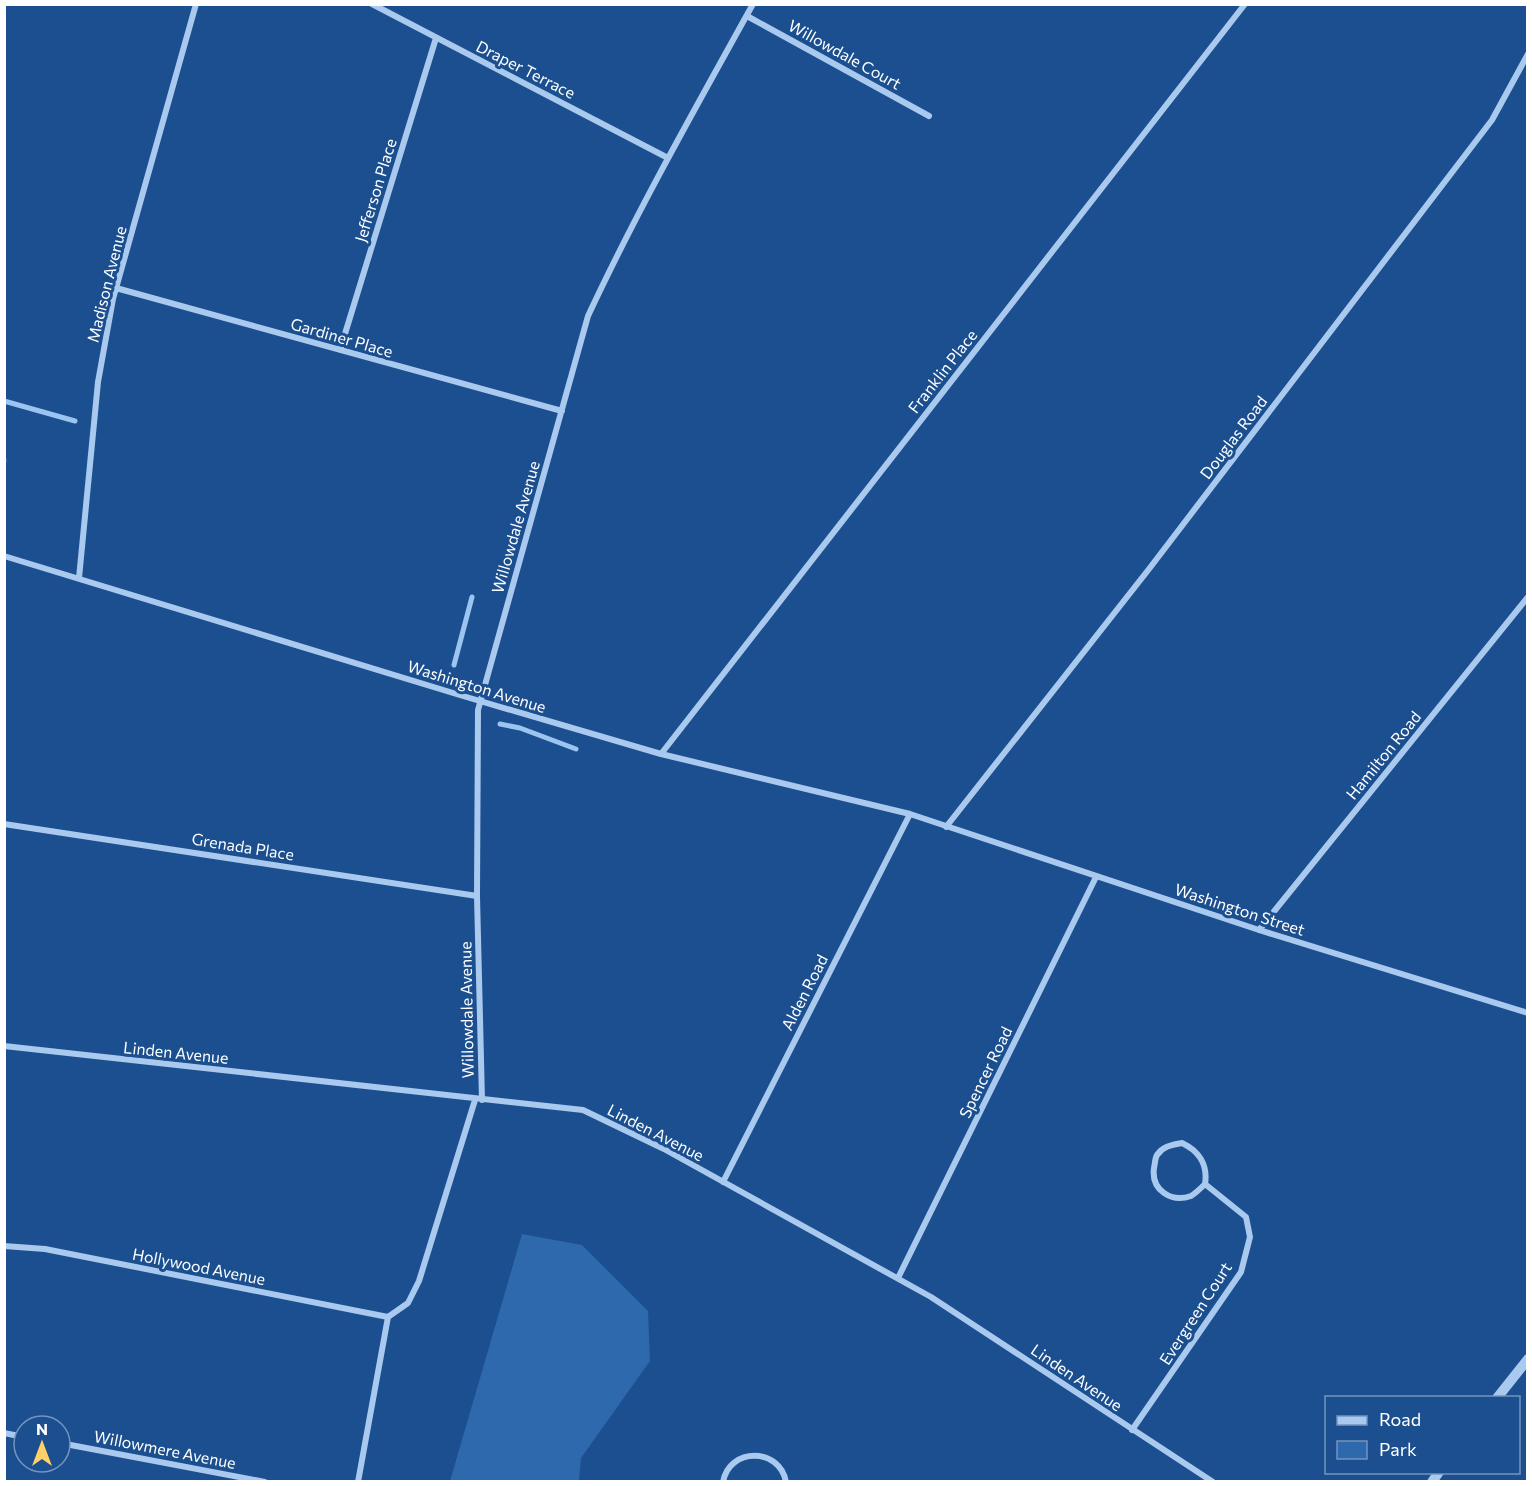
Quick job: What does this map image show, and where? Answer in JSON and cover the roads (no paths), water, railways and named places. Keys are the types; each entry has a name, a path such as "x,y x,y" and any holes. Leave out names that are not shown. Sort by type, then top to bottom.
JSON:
{"street":[{"name":"Madison Avenue","path":"79,578 98,382 116,288 196,4"},
{"name":"Draper Terrace","path":"372,4 668,158"},
{"name":"Willowdale Avenue","path":"388,1317 408,1304 419,1281 479,1100 478,710 588,316 668,158 753,4"},
{"name":"Franklin Place","path":"661,754 1245,4"},
{"name":"Willowdale Court","path":"747,16 929,116"},
{"name":"Jefferson Place","path":"340,350 436,38"},
{"name":"Douglas Road","path":"946,827 1149,569 1492,120 1527,54"},
{"name":"Gardiner Place","path":"116,288 562,411"},
{"name":"Washington Avenue","path":"4,556 661,754 910,814 946,827"},
{"name":"Hamilton Road","path":"1259,930 1527,597"},
{"name":"Alden Road","path":"723,1182 910,814"},
{"name":"Grenada Place","path":"4,824 477,896"},
{"name":"Washington Street","path":"946,827 1259,930 1527,1013"},
{"name":"Spencer Road","path":"898,1278 1096,877"},
{"name":"Linden Avenue","path":"4,1046 583,1110 664,1149 931,1297 1213,1482"},
{"path":"1182,1143 1192,1148 1204,1166 1206,1184 1192,1195 1178,1198 1166,1196 1157,1187 1154,1173 1156,1156 1166,1146 1174,1144 1182,1143"},
{"name":"Evergreen Court","path":"1132,1430 1241,1272 1250,1236 1246,1217 1206,1184"},
{"name":"Hollywood Avenue","path":"4,1246 45,1249 388,1317"},
{"path":"358,1482 388,1317"},
{"path":"1499,1396 1527,1359"},
{"name":"Willowmere Avenue","path":"72,1445 265,1482"},
{"path":"723,1482 729,1468 736,1461 755,1455 774,1461 781,1468 786,1482"}],"waterway":[{"path":"4,401 75,421"},
{"path":"454,665 472,597"},
{"path":"500,724 520,728 576,749"}]}
